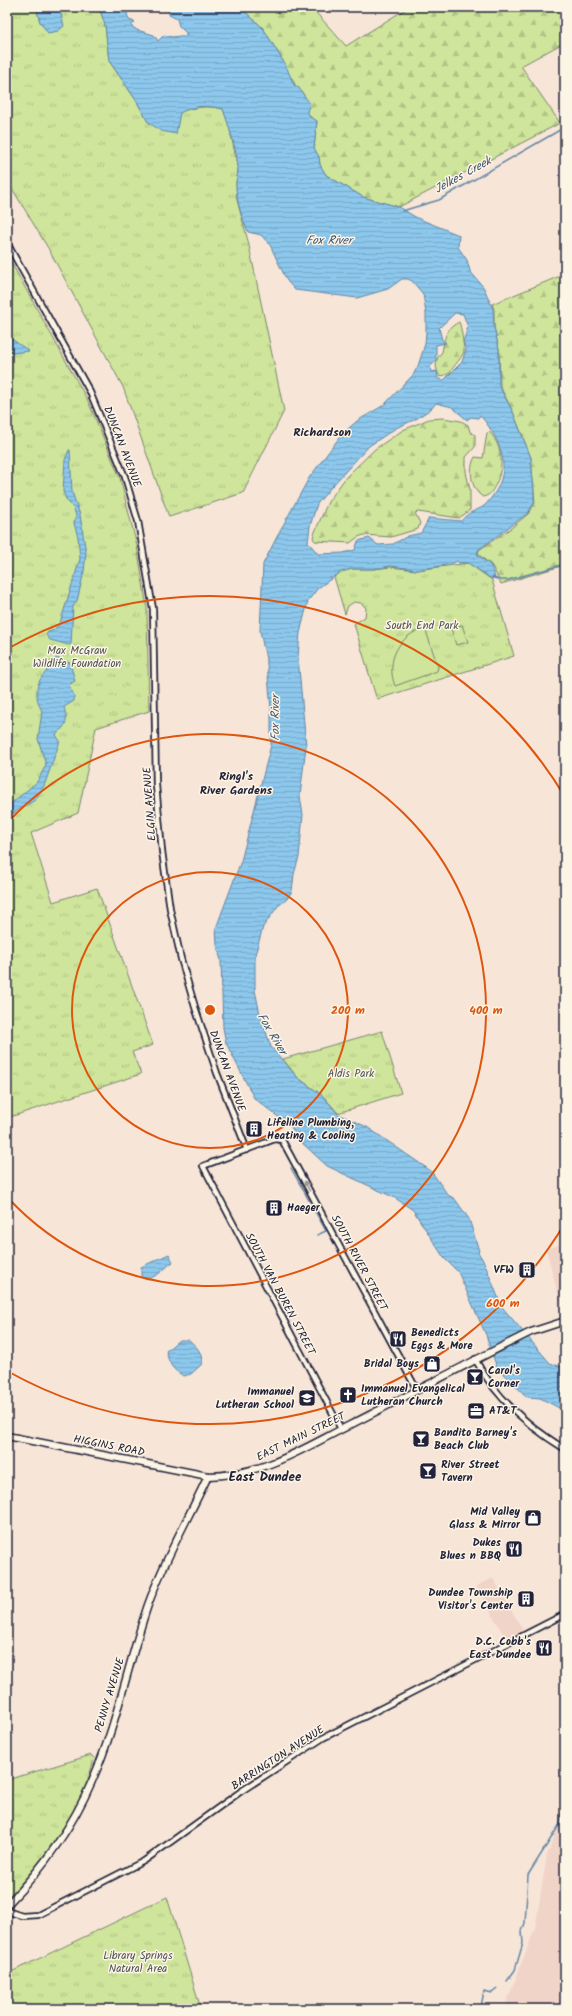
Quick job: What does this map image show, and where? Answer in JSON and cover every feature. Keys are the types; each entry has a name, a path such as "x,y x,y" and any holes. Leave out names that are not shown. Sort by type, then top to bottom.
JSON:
{"main road":[{"name":"EAST MAIN STREET","path":"208,1476 236,1474 262,1468 341,1429 475,1359 532,1332 565,1321"},
{"name":"HIGGINS ROAD","path":"7,1436 208,1476"},
{"name":"PENNY AVENUE","path":"7,1905 40,1867 63,1837 90,1787 112,1724 149,1603 164,1565 208,1476"}],"street":[{"name":"DUNCAN AVENUE","path":"7,243 90,392 125,477 138,520 153,609 154,678"},
{"name":"ELGIN AVENUE","path":"154,678 159,822 174,928"},
{"name":"DUNCAN AVENUE","path":"174,928 195,1007 217,1073 247,1150"},
{"name":"SOUTH RIVER STREET","path":"247,1150 276,1139 281,1140 285,1144 417,1390"},
{"name":"SOUTH VAN BUREN STREET","path":"247,1150 203,1166 341,1429"},
{"path":"475,1359 486,1377 520,1417 539,1432 565,1449"},
{"name":"BARRINGTON AVENUE","path":"7,1911 22,1916 38,1915 134,1866 240,1792 323,1738 565,1614"}],"shaded area":[{"path":"565,1243 565,1314 562,1309 546,1249"},
{"path":"493,1578 523,1630 506,1639 476,1586"},
{"path":"565,1811 565,2009 504,2009 535,1928 547,1855"}],"green space":[{"path":"7,7 36,7 40,22 59,7 99,7 105,25 109,61 136,100 148,122 194,108 213,107 223,109 229,125 238,169 236,183 237,200 248,241 284,411 243,493 169,517 123,387 48,248 7,180"},
{"path":"240,7 311,7 346,46 409,7 565,7 565,42 521,66 560,123 399,207 363,197 326,175 320,165 319,157 314,148 317,121 310,117 292,78 289,77 286,66 263,28"},
{"name":"Max McGraw Wildlife Foundation","path":"7,255 88,401 120,478 137,546 147,608 149,711 96,728 78,813 31,833 53,902 97,888 153,1045 132,1052 141,1074 7,1118"},
{"path":"565,274 565,565 501,584 492,566 478,554 479,550 511,528 528,514 535,503 531,458 513,412 500,386 499,349 494,327 494,309 492,304"},
{"path":"459,322 464,351 450,373 440,377 436,367 439,355 442,352 448,331"},
{"path":"443,418 461,421 468,425 470,432 475,435 475,447 466,457 466,472 470,490 470,510 459,518 418,512 415,513 420,523 418,529 391,537 364,535 358,537 350,543 315,541 313,538 314,534 328,502 346,477 375,449 403,430 429,419"},
{"path":"490,432 498,445 501,464 499,477 496,484 490,494 483,497 479,494 473,484 471,473 475,457 483,458 487,433"},
{"name":"South End Park","path":"468,563 492,580 514,656 378,699 376,697 354,624 365,617 366,608 361,603 354,602 348,606 345,614 334,577 341,572 352,569 390,567 417,570"},
{"path":"462,625 468,642 456,645 451,628"},
{"path":"425,628 438,667 437,671 395,686 392,676 392,667 396,650 408,636"},
{"name":"Aldis Park","path":"382,1031 401,1093 338,1113 323,1096 297,1077 283,1059"},
{"path":"91,1755 94,1758 89,1776 81,1795 60,1833 34,1868 7,1898 7,1780"},
{"name":"Library Springs Natural Area","path":"167,1897 201,2009 7,2009 7,1974"}],"water":[{"path":"36,7 59,7 64,26 58,31 48,33 40,22"},
{"name":"Fox River","path":"99,7 117,7 116,9 128,10 127,14 129,20 135,22 131,26 137,30 154,35 158,41 164,35 172,37 188,35 179,26 177,19 169,15 169,7 240,7 263,28 286,66 294,85 299,88 310,104 307,111 310,117 317,121 314,148 319,157 320,165 326,175 363,197 399,207 417,218 459,235 458,247 467,260 470,271 484,288 493,309 494,327 499,349 499,386 513,412 531,458 534,503 528,513 478,550 477,554 491,566 495,577 492,579 468,563 459,563 457,561 452,564 417,570 391,566 374,569 352,569 341,572 318,588 308,601 300,633 298,657 306,746 300,796 303,815 299,857 294,874 292,891 287,899 278,906 263,927 255,955 255,990 260,1014 271,1047 297,1077 323,1096 338,1114 367,1127 431,1171 448,1195 455,1199 469,1219 479,1251 478,1252 484,1262 502,1307 550,1363 565,1368 565,1411 540,1398 527,1397 497,1368 486,1335 458,1272 444,1258 413,1210 395,1198 327,1166 300,1141 291,1127 254,1098 226,1043 223,1028 221,961 217,945 216,928 241,861 271,745 271,710 267,664 260,631 263,564 309,478 342,434 357,421 384,405 413,375 418,366 425,344 426,314 423,294 412,281 408,279 402,279 388,289 357,298 295,290 287,281 270,245 261,235 248,232 237,197 236,184 238,162 223,109 201,106 185,110 180,113 176,134 161,131 148,122 136,100 109,61 105,25","holes":["455,313 463,314 468,327 463,342 466,349 462,362 444,380 438,379 437,371 431,372 430,367 436,360 436,345 446,343 442,340 439,328","436,403 452,407 467,420 471,417 478,418 480,415 488,426 500,448 503,460 503,471 500,483 494,494 484,506 469,514 461,521 429,518 421,533 408,536 393,544 378,545 369,538 358,541 355,550 343,553 318,554 308,542 310,526 317,504 369,446 396,428 416,419 432,408"]},
{"path":"7,336 29,351 13,353 7,348"},
{"path":"69,450 72,492 80,515 86,553 84,572 77,601 73,606 71,644 69,645 50,640 46,635 48,632 54,630 60,623 80,559 78,537 74,523 76,516 74,509 66,499 63,492 65,460"},
{"path":"57,658 70,663 75,681 69,685 74,695 74,701 64,707 66,723 56,735 60,741 44,786 35,800 7,817 7,807 37,782 46,765 38,739 42,711 39,706 37,690 40,680 47,671 46,664"},
{"path":"169,1254 173,1262 158,1274 150,1278 141,1277 141,1267"},
{"path":"179,1340 189,1340 195,1345 199,1350 202,1360 202,1364 191,1374 184,1376 172,1366 168,1360 166,1351"}],"waterway":[{"name":"Jelkes Creek","path":"402,211 439,200 565,127"},
{"path":"492,577 499,580 508,580 565,564"},
{"path":"291,1168 326,1231 317,1235"},
{"path":"507,1981 515,1970 523,1943 522,1931 525,1923 528,1875 560,1824 565,1803"},
{"path":"481,2007 484,1991 492,1993 497,1989"}],"place":[{"name":"Lifeline Plumbing, Heating & Cooling","path":"254,1129"},
{"name":"Haeger","path":"274,1208"},
{"name":"VFW","path":"527,1270"},
{"name":"Benedicts Eggs & More","path":"398,1339"},
{"name":"Bridal Boys","path":"432,1364"},
{"name":"Carol's Corner","path":"475,1377"},
{"name":"Immanuel Evangelical Lutheran Church","path":"348,1395"},
{"name":"Immanuel Lutheran School","path":"307,1398"},
{"name":"AT&T","path":"476,1411"},
{"name":"Bandito Barney's Beach Club","path":"421,1439"},
{"name":"River Street Tavern","path":"428,1471"},
{"name":"Mid Valley Glass & Mirror","path":"533,1518"},
{"name":"Dukes Blues n BBQ","path":"514,1549"},
{"name":"Dundee Township Visitor's Center","path":"526,1599"},
{"name":"D.C. Cobb's East Dundee","path":"544,1648"}],"district":[{"name":"Richardson","path":"322,432"},
{"name":"Ringl's River Gardens","path":"236,783"},
{"name":"East Dundee","path":"265,1477"}]}
